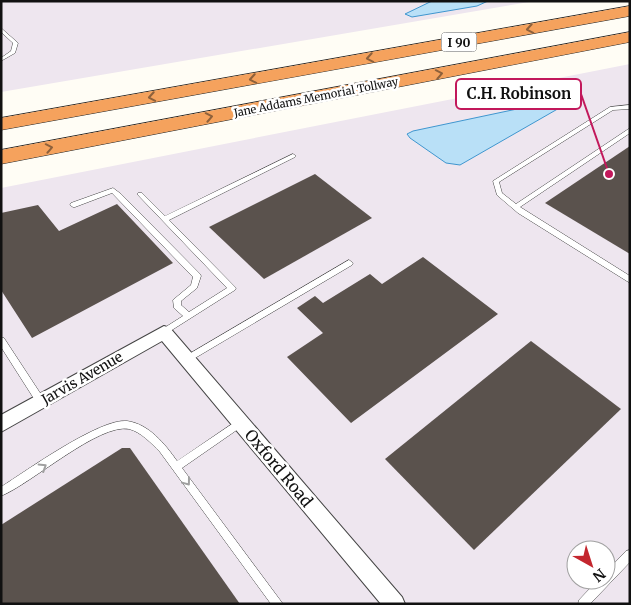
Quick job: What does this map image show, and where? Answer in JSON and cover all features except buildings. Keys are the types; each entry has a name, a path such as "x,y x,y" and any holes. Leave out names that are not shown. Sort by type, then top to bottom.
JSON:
{"highway":[{"name":"I 90","path":"1,124 218,86 630,9"},
{"name":"Jane Addams Memorial Tollway","path":"1,157 630,37"}],"street":[{"name":"Oxford Road","path":"164,332 395,604"},
{"name":"Jarvis Avenue","path":"1,424 164,332"}],"lane":[{"path":"1,30 16,44 13,52 1,60"},
{"path":"630,107 612,108 496,181 499,194 516,207 630,280"},
{"path":"516,207 630,130"},
{"path":"165,219 293,156"},
{"path":"73,205 106,191 113,190 119,194 197,276 194,286 177,300 177,306 189,316"},
{"path":"140,194 232,288 164,332"},
{"path":"187,359 349,263"},
{"path":"1,340 41,402"},
{"path":"176,467 240,422"},
{"path":"1,492 96,434 119,425 130,426 148,435 176,467 278,604"},
{"path":"616,569 630,554"},
{"path":"583,604 596,590"}],"shaded area":[{"path":"1,1 535,1 1,92"},
{"path":"630,64 630,604 1,604 1,188"}],"water":[{"path":"432,1 488,1 477,6 412,17 405,14"},
{"path":"569,98 575,99 460,165 446,163 407,134 413,131"}],"place":[{"name":"C.H. Robinson","path":"609,174"}]}
